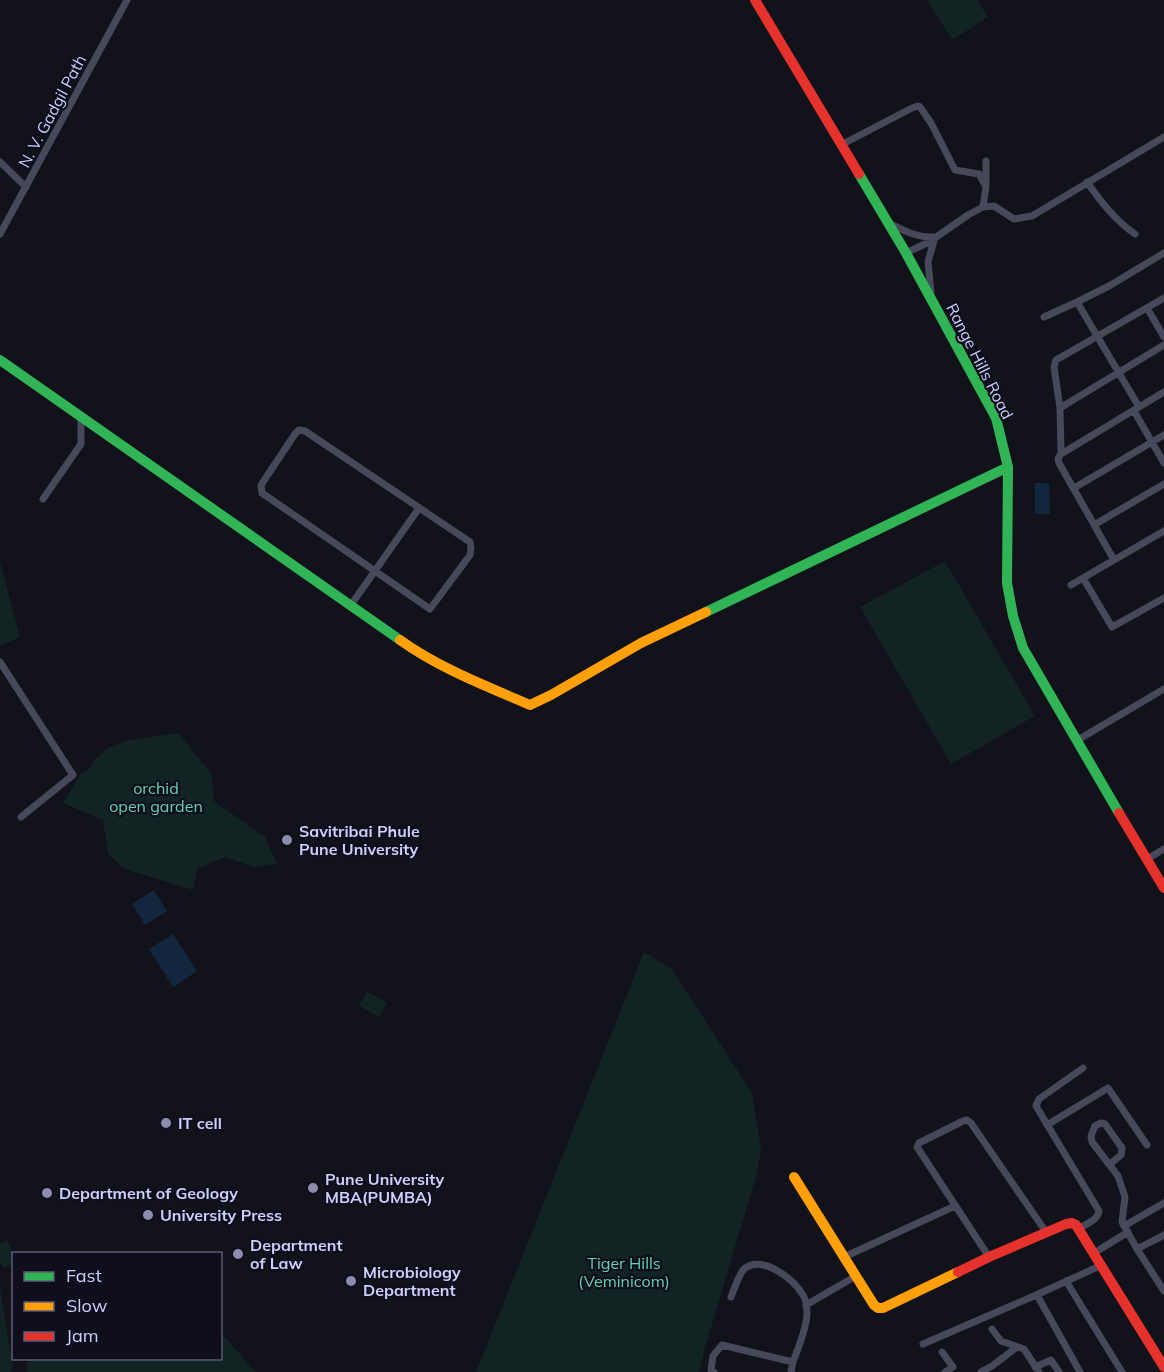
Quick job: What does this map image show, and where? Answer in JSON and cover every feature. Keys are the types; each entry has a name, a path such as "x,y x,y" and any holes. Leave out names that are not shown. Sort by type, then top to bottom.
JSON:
{"street":[{"name":"N. V. Gadgil Path","path":"0,234 127,0"},
{"name":"Range Hills Road","path":"755,0 906,253 996,418 1008,467 1007,583 1012,616 1023,648 1164,888"},
{"path":"842,146 918,106 922,108 932,123 955,170 979,174 986,187"},
{"path":"906,253 983,207 994,206 1014,219 1032,216 1164,137"},
{"path":"983,207 986,161"},
{"path":"0,162 26,187"},
{"path":"1088,182 1104,205 1123,226 1135,234"},
{"path":"887,223 912,235 924,238 935,237"},
{"path":"932,301 928,269 935,237"},
{"path":"1044,316 1109,286 1164,253"},
{"path":"1061,454 1060,408 1054,366 1056,360 1164,298"},
{"path":"1077,302 1118,372 1164,463"},
{"path":"1147,308 1164,337"},
{"path":"1060,408 1164,345"},
{"path":"0,360 420,654 530,705 641,644 1008,467"},
{"path":"1114,560 1059,464 1058,458 1061,454 1164,392"},
{"path":"43,499 81,444 81,417"},
{"path":"299,430 305,431 419,508 470,542 471,548 470,555 430,609 262,493 261,486 299,430"},
{"path":"1074,488 1164,435"},
{"path":"1094,525 1164,484"},
{"path":"351,605 419,508"},
{"path":"1071,585 1164,531"},
{"path":"1083,578 1112,627 1164,598"},
{"path":"0,662 73,775 21,817"},
{"path":"1076,741 1164,689"},
{"path":"1147,859 1164,849"},
{"path":"1078,1229 1096,1218 1099,1211 1037,1108 1038,1101 1083,1068"},
{"path":"1047,1125 1108,1088 1148,1145"},
{"path":"989,1257 917,1146 967,1120 1046,1232"},
{"path":"1110,1164 1122,1155 1122,1148 1105,1124 1101,1123 1095,1126 1091,1136 1092,1142 1118,1176 1125,1197 1122,1222 1164,1291"},
{"path":"794,1177 874,1305 880,1308 989,1257 1072,1223 1102,1265 1164,1367"},
{"path":"1099,1250 1164,1203"},
{"path":"844,1257 955,1206"},
{"path":"1137,1249 1164,1235"},
{"path":"731,1298 742,1271 747,1267 764,1265 772,1268 796,1286 806,1305 807,1321 791,1372"},
{"path":"923,1344 1102,1265"},
{"path":"806,1305 856,1276"},
{"path":"1066,1281 1122,1372"},
{"path":"1036,1295 1080,1372"},
{"path":"992,1329 1001,1341 1023,1349 1037,1369 1051,1360 1059,1372"},
{"path":"714,1372 711,1370 713,1356 722,1346 793,1362"},
{"path":"981,1372 1017,1347"},
{"path":"942,1352 955,1370 945,1372"}],"green space":[{"path":"927,0 977,0 988,17 952,40"},
{"path":"945,561 1035,716 951,764 860,607"},
{"path":"0,562 20,637 0,646"},
{"name":"orchid open garden","path":"179,733 212,775 214,801 265,837 277,864 255,867 225,857 198,868 193,890 124,869 108,854 103,820 63,803 81,773 88,770 96,758 107,749 128,740"},
{"name":"Tiger Hills (Veminicom)","path":"644,952 672,969 752,1093 761,1149 757,1173 699,1372 476,1372"},
{"path":"367,992 387,1002 379,1017 359,1006"},
{"path":"7,1240 12,1252 12,1264 3,1268 0,1261 0,1243"},
{"path":"0,1288 13,1367 11,1372 0,1372"},
{"path":"222,1334 256,1372 27,1372 27,1360 222,1360"}],"water":[{"path":"1035,483 1049,483 1050,514 1035,514"},
{"path":"154,890 167,911 145,925 132,904"},
{"path":"173,934 197,971 173,987 149,949"}],"traffic: fast":[{"path":"859,174 906,253 996,418 1008,467 1007,583 1013,616 1023,648 1119,813"},
{"path":"0,360 400,640"},
{"path":"706,612 1008,467"}],"traffic: slow":[{"path":"400,640 447,668 530,705 641,643 706,612"},
{"path":"794,1177 878,1308 883,1308 958,1272"}],"traffic: jam":[{"path":"755,0 859,174"},
{"path":"1119,813 1164,888"},
{"path":"958,1272 1072,1223 1076,1225 1164,1367"}],"place":[{"name":"Savitribai Phule Pune University","path":"287,840"},
{"name":"IT cell","path":"166,1123"},
{"name":"Pune University MBA(PUMBA)","path":"313,1188"},
{"name":"Department of Geology","path":"47,1193"},
{"name":"University Press","path":"148,1215"},
{"name":"Department of Law","path":"238,1254"},
{"name":"Microbiology Department","path":"351,1281"}]}
